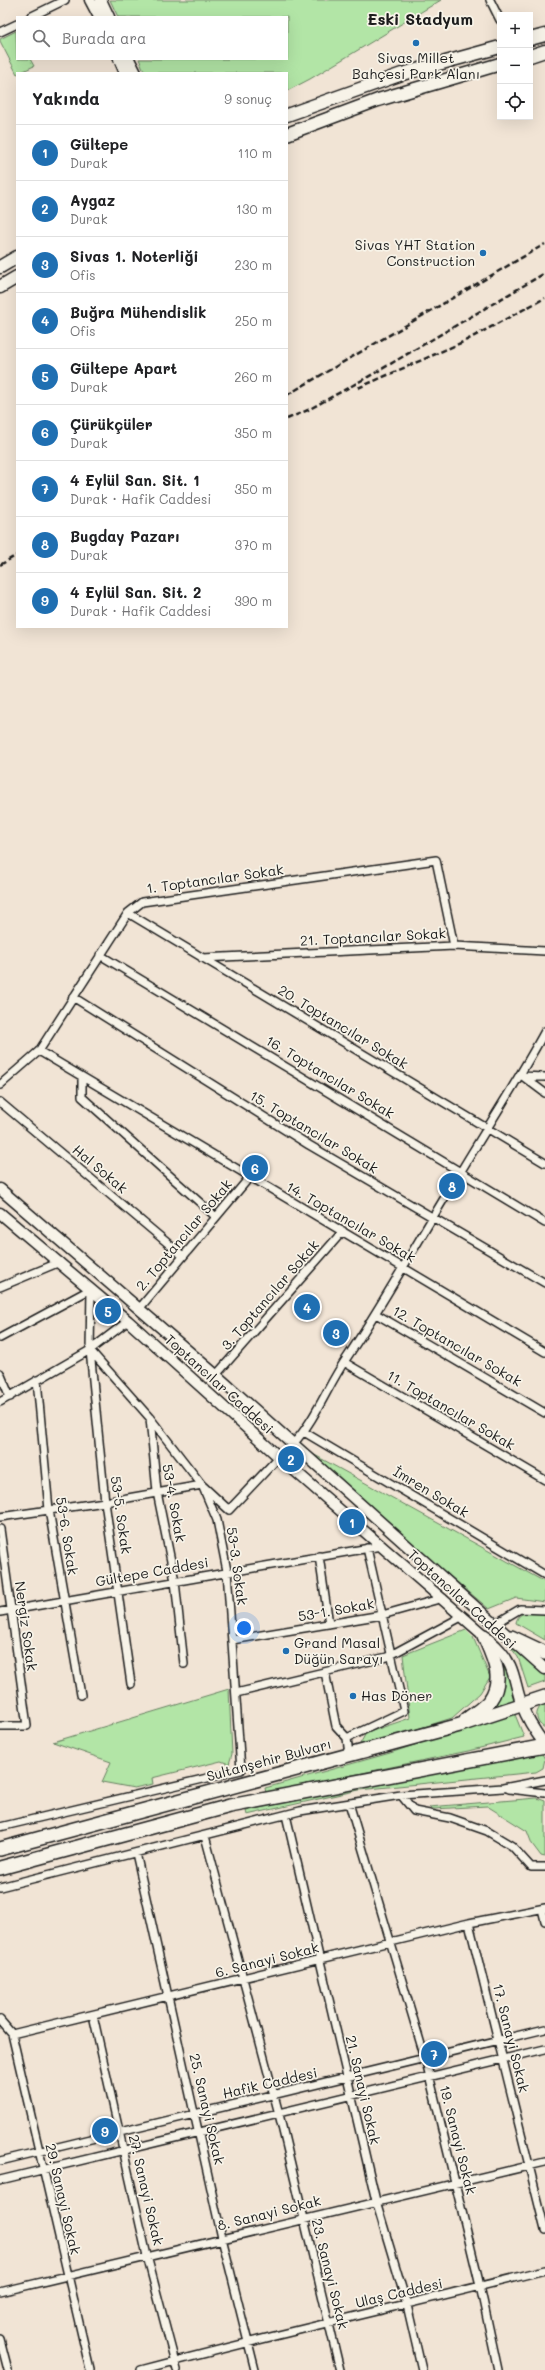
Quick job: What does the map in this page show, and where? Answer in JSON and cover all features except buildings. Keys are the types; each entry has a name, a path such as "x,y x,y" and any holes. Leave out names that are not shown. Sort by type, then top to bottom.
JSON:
{"highway":[{"path":"460,1725 490,1700 497,1682 497,1666 484,1636"},
{"path":"511,1638 545,1653"},
{"name":"Sultanşehir Bulvarı","path":"0,1849 460,1725 522,1706 545,1697"},
{"path":"0,1868 230,1806 545,1745"}],"main road":[{"path":"533,38 545,35"},
{"path":"288,115 396,76 497,48"},
{"path":"533,55 545,51"},
{"path":"288,134 378,100 497,65"},
{"path":"0,267 16,258"},
{"path":"0,287 16,278"}],"street":[{"path":"32,16 65,0"},
{"path":"90,0 98,16"},
{"path":"101,0 109,16"},
{"path":"490,0 497,14"},
{"path":"0,32 16,24"},
{"path":"119,60 125,72"},
{"path":"130,60 136,72"},
{"name":"1. Toptancılar Sokak","path":"0,1085 39,1051 128,913 142,902 436,860 454,946"},
{"name":"20. Toptancılar Sokak","path":"128,913 487,1130 545,1163"},
{"name":"21. Toptancılar Sokak","path":"202,958 454,946 545,951"},
{"name":"16. Toptancılar Sokak","path":"100,955 545,1223"},
{"name":"15. Toptancılar Sokak","path":"73,998 309,1145 545,1283"},
{"path":"293,1444 304,1432 344,1362 405,1267 460,1171 521,1076 545,1031"},
{"name":"14. Toptancılar Sokak","path":"39,1051 249,1178 405,1267 545,1352"},
{"path":"521,1076 545,1077"},
{"path":"521,1076 545,1093"},
{"path":"82,1078 82,1097 216,1217"},
{"name":"Hal Sokak","path":"0,1102 183,1256"},
{"name":"2. Toptancılar Sokak","path":"139,1309 249,1178"},
{"name":"Toptancılar Caddesi","path":"0,1189 216,1375 545,1669"},
{"name":"Toptancılar Caddesi","path":"0,1213 60,1262 128,1321 380,1546 443,1598 508,1658 522,1706 533,1730 545,1745"},
{"name":"3. Toptancılar Sokak","path":"216,1375 343,1231"},
{"path":"0,1287 60,1262"},
{"path":"0,1338 91,1289 90,1350"},
{"name":"12. Toptancılar Sokak","path":"376,1314 545,1414"},
{"path":"0,1402 90,1350 128,1321"},
{"name":"53-3. Sokak","path":"0,1827 241,1770 227,1572 217,1520 202,1485 150,1418 90,1350"},
{"name":"53-5. Sokak","path":"90,1350 105,1502 119,1590 130,1684"},
{"name":"11. Toptancılar Sokak","path":"344,1362 545,1480"},
{"path":"0,1373 10,1397"},
{"name":"53-6. Sokak","path":"37,1380 49,1510 81,1695"},
{"name":"53-4. Sokak","path":"150,1418 157,1492 176,1582 184,1664"},
{"name":"İmren Sokak","path":"304,1432 545,1575"},
{"path":"0,1516 105,1502 202,1485 229,1510 279,1457"},
{"name":"Nergiz Sokak","path":"0,1529 27,1726 0,1726"},
{"name":"Gültepe Caddesi","path":"0,1612 64,1602 119,1590 176,1582 380,1546"},
{"path":"346,1738 404,1711 393,1654 382,1615 367,1548"},
{"path":"319,1556 329,1624"},
{"name":"53-1. Sokak","path":"232,1640 382,1615 443,1598"},
{"path":"495,1624 520,1609 545,1610"},
{"path":"236,1693 393,1654 463,1616"},
{"path":"325,1672 336,1726 346,1738 349,1755"},
{"path":"0,1887 286,1815 401,1795 503,1788 545,1780"},
{"path":"503,1788 545,1793"},
{"path":"401,1795 414,1811 450,1818 487,1831 512,1846 531,1867 545,1867"},
{"name":"19. Sanayi Sokak","path":"349,1803 392,1942 425,2058 456,2182 498,2370"},
{"name":"21. Sanayi Sokak","path":"286,1815 376,2201 407,2305 422,2370"},
{"name":"23. Sanayi Sokak","path":"205,1836 279,2114 302,2219 340,2370"},
{"name":"25. Sanayi Sokak","path":"136,1853 167,1997 200,2132 222,2238 255,2370"},
{"path":"544,1908 545,1921"},
{"name":"6. Sanayi Sokak","path":"12,2034 319,1961 469,1923 544,1908"},
{"name":"17. Sanayi Sokak","path":"469,1923 504,2059 528,2166 545,2230"},
{"name":"27. Sanayi Sokak","path":"93,2015 147,2256 177,2370"},
{"path":"0,2020 12,2034"},
{"name":"Hafik Caddesi","path":"0,2161 545,2029"},
{"name":"29. Sanayi Sokak","path":"12,2034 90,2370"},
{"path":"0,2180 545,2049"},
{"name":"8. Sanayi Sokak","path":"0,2292 376,2201 545,2162"},
{"name":"Ulaş Caddesi","path":"142,2370 248,2342 407,2305 545,2270"},
{"path":"0,2338 8,2370"}],"green space":[{"path":"110,0 441,0 310,79 288,90 288,72 145,72 139,60 288,60 288,16 118,16"},
{"path":"16,31 16,60 31,60 34,66 21,72 16,72 0,39"},
{"path":"311,1453 545,1582 545,1602 516,1598 489,1609 425,1555"},
{"path":"542,1612 545,1616 545,1640 516,1623 517,1619 522,1614"},
{"path":"466,1630 473,1637 490,1677 480,1693 452,1718 364,1746 360,1744 366,1733 410,1718 403,1655"},
{"path":"500,1634 545,1673 545,1682 528,1688 518,1657"},
{"path":"504,1659 513,1679 515,1700 494,1707 503,1676"},
{"path":"229,1689 232,1754 229,1764 221,1761 152,1778 153,1784 134,1788 102,1782 111,1762 53,1742"},
{"path":"545,1703 545,1728 537,1719 537,1712"},
{"path":"514,1712 524,1737 468,1751 266,1793 265,1788 390,1753"},
{"path":"541,1752 545,1759 543,1768 536,1772 359,1790 247,1815 246,1811 323,1793"},
{"path":"537,1798 545,1801 545,1857 541,1856 532,1844 527,1831 487,1806 433,1809 429,1807"}],"railway":[{"path":"288,394 545,244"},
{"path":"288,419 308,410 375,373 545,273"},
{"path":"358,388 463,342 545,298"},
{"path":"0,565 16,556"}],"place":[{"name":"Sivas Millet Bahçesi Park Alanı","path":"416,43"},
{"name":"Sivas YHT Station Construction","path":"483,253"},
{"name":"Çürükçüler","path":"255,1168"},
{"name":"Bugday Pazarı","path":"452,1186"},
{"name":"Buğra Mühendislik","path":"307,1307"},
{"name":"Gültepe Apart","path":"108,1311"},
{"name":"Sivas 1. Noterliği","path":"336,1333"},
{"name":"Aygaz","path":"291,1459"},
{"name":"Gültepe","path":"352,1522"},
{"name":"Grand Masal Düğün Sarayı","path":"286,1651"},
{"name":"Has Döner","path":"353,1696"},
{"name":"4 Eylül San. Sit. 1","path":"434,2054"},
{"name":"4 Eylül San. Sit. 2","path":"105,2131"}],"district":[{"name":"Eski Stadyum","path":"420,19"}]}
